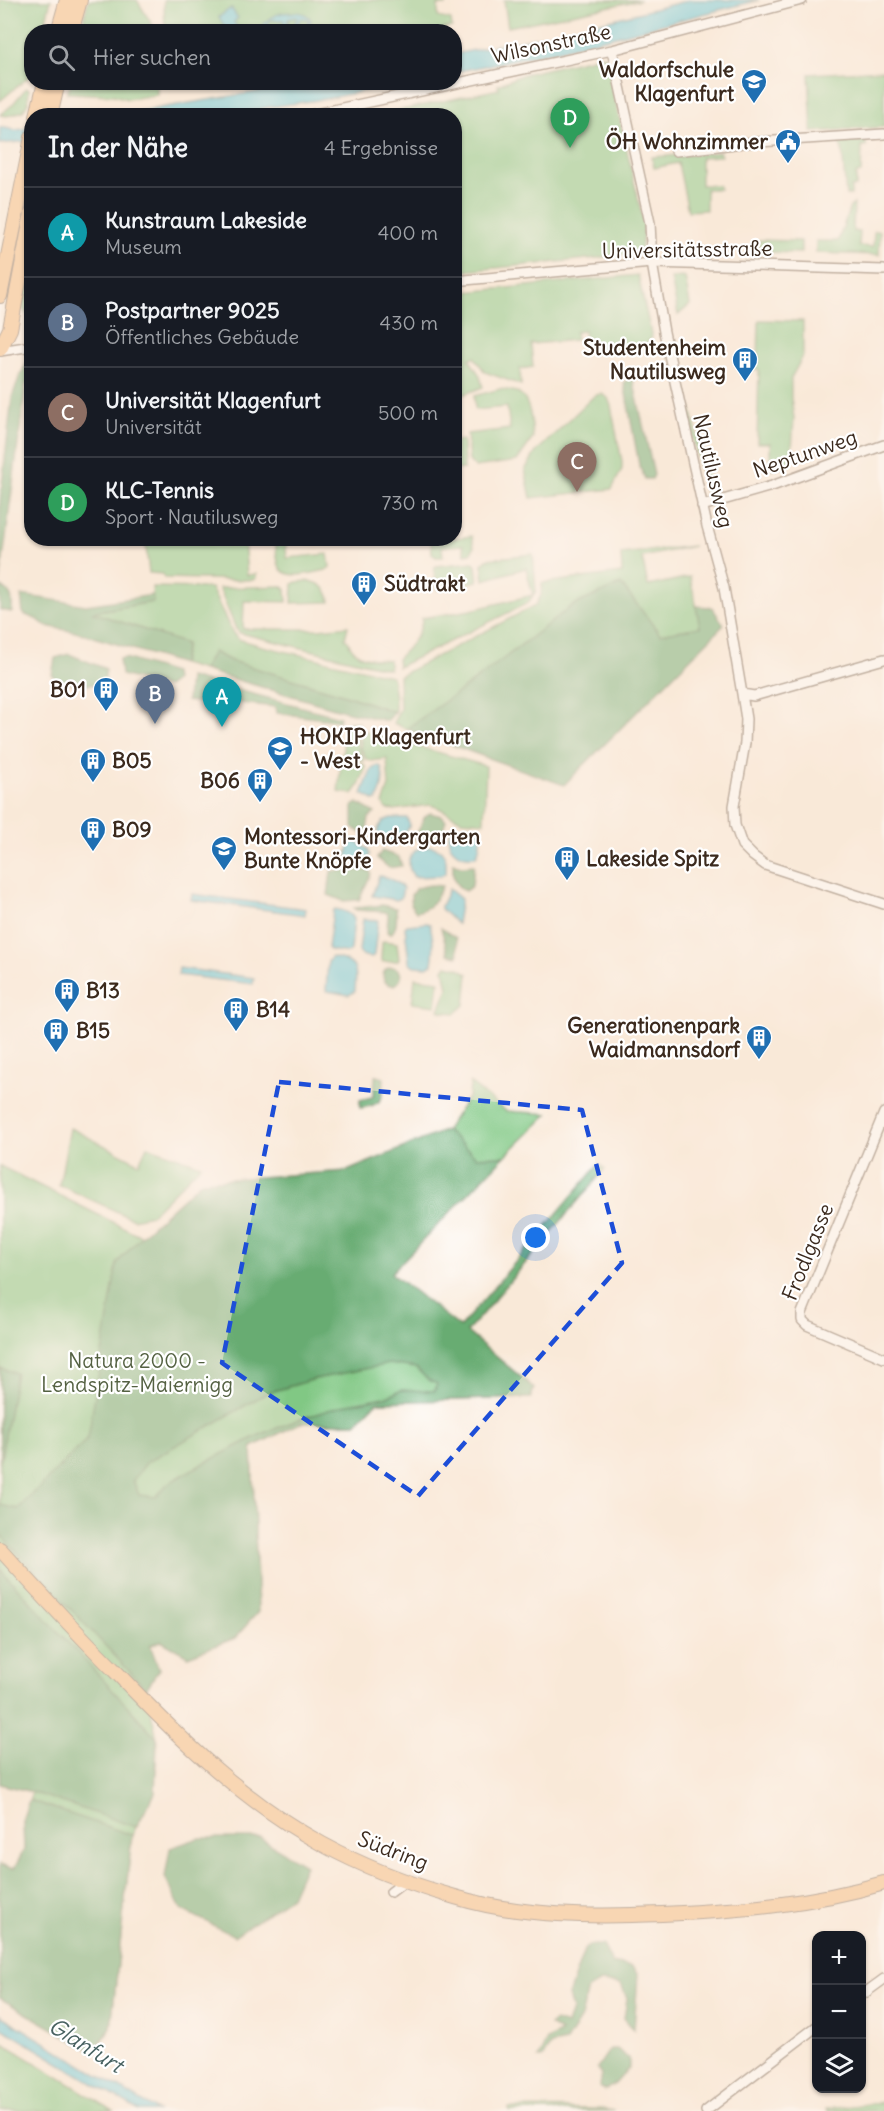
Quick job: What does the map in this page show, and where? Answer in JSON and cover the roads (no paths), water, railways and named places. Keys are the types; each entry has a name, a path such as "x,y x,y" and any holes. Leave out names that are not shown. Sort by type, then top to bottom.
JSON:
{"main road":[{"path":"60,24 67,0"},
{"path":"73,24 80,0"},
{"path":"41,108 49,90"},
{"path":"50,108 51,90"},
{"path":"0,296 24,171"},
{"path":"0,350 10,329 24,255"},
{"name":"Südring","path":"0,1549 46,1600 192,1749 247,1796 321,1843 369,1867 456,1898 507,1908 559,1914 610,1916 709,1912 777,1904 834,1895 884,1883"}],"street":[{"name":"Wilsonstraße","path":"462,82 612,50 802,0"},
{"name":"Nautilusweg","path":"612,50 650,223 652,263 664,332 702,506 724,588 742,694 746,719 745,743 734,806 737,830 742,845 765,865 884,904"},
{"name":"Wilsonstraße","path":"342,108 426,90"},
{"path":"676,151 743,143 884,134"},
{"name":"Universitätsstraße","path":"462,280 652,263 884,270"},
{"path":"0,350 24,347"},
{"name":"Neptunweg","path":"702,506 772,486 884,445"},
{"path":"742,694 754,696 884,659"},
{"name":"Frodlgasse","path":"884,1113 802,1313 802,1320 807,1325 884,1358"},
{"path":"392,1892 407,1881"},
{"path":"866,1992 884,1979"},
{"path":"706,2111 812,2030"}],"water":[{"path":"690,0 759,0 557,51 462,71 462,53 569,30"},
{"path":"231,8 238,18 234,22 235,24 223,24 219,17"},
{"path":"298,12 311,20 310,24 307,24 308,19 301,18 298,24 294,24 296,17 288,19 288,23 284,24 283,20 270,20 268,24 264,24 275,16"},
{"path":"267,90 369,90 265,108 159,108"},
{"path":"0,127 15,130 24,129 24,142 0,144"},
{"path":"378,765 381,767 383,780 375,801 362,794 371,770"},
{"path":"391,818 407,818 410,825 401,839 388,844 377,839 377,835 382,823"},
{"path":"453,826 479,828 480,842 476,856 462,855 452,849 449,839"},
{"path":"355,841 368,849 370,855 368,858 356,860 348,858 349,846"},
{"path":"430,846 439,849 444,855 446,872 441,876 414,877 409,865 411,855 418,849"},
{"path":"379,876 389,878 403,888 401,898 397,900 372,896"},
{"path":"449,889 461,899 457,924 441,909"},
{"path":"192,894 306,909 305,915 191,900"},
{"path":"335,909 346,912 354,919 351,950 348,953 328,948"},
{"path":"363,919 378,920 374,955 371,958 362,955 359,951"},
{"path":"430,924 433,939 432,964 427,967 414,966 409,962 405,927"},
{"path":"332,957 346,961 354,967 355,991 349,995 326,991 328,961"},
{"path":"179,968 254,978 253,984 178,975"},
{"name":"Glanfurt","path":"0,2015 158,2111 139,2111 0,2027"}],"place":[{"name":"Waldorfschule Klagenfurt","path":"754,105"},
{"name":"KLC-Tennis","path":"570,148"},
{"name":"ÖH Wohnzimmer","path":"788,165"},
{"name":"Studentenheim Nautilusweg","path":"745,383"},
{"name":"Universität Klagenfurt","path":"577,492"},
{"name":"Südtrakt","path":"364,607"},
{"name":"B01","path":"106,713"},
{"name":"Postpartner 9025","path":"155,724"},
{"name":"Kunstraum Lakeside","path":"222,727"},
{"name":"HOKIP Klagenfurt - West","path":"280,772"},
{"name":"B05","path":"93,784"},
{"name":"B06","path":"260,804"},
{"name":"B09","path":"93,853"},
{"name":"Montessori-Kindergarten Bunte Knöpfe","path":"224,872"},
{"name":"Lakeside Spitz","path":"567,882"},
{"name":"B13","path":"67,1014"},
{"name":"B14","path":"236,1033"},
{"name":"B15","path":"56,1054"},
{"name":"Generationenpark Waidmannsdorf","path":"759,1061"}],"park label":[{"name":"Natura 2000 - Lendspitz-Maiernigg","path":"137,1373"}]}
